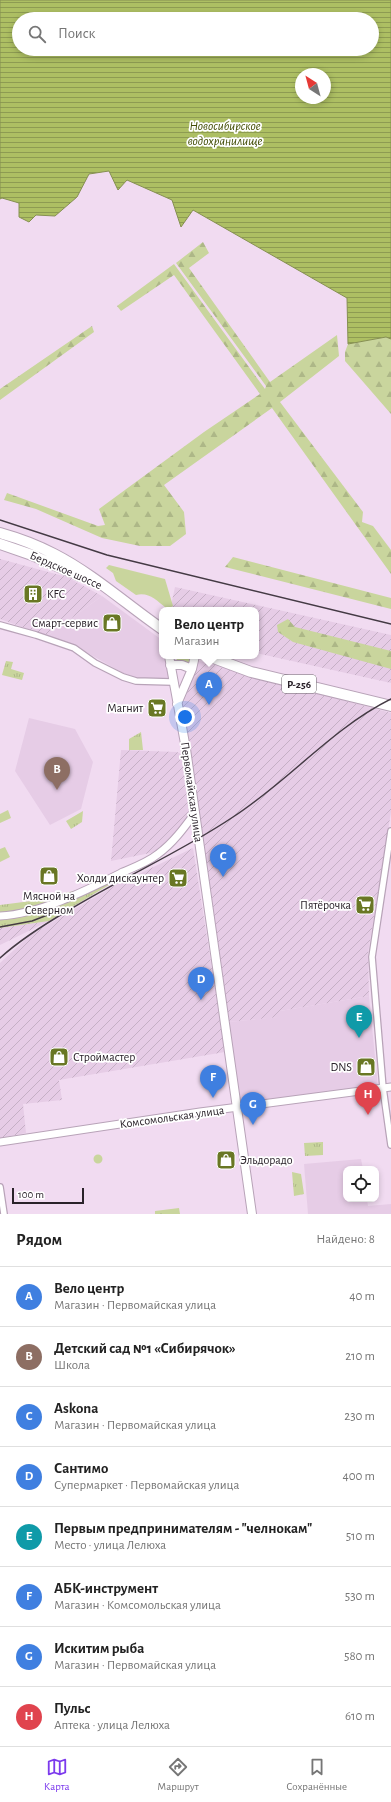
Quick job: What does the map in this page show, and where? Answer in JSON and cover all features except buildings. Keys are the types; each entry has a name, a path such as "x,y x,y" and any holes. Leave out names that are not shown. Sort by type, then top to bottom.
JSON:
{"highway":[{"name":"Бердское шоссе","path":"0,533 36,545 54,554 107,589"},
{"name":"Бердское шоссе","path":"0,544 38,557 107,589"},
{"path":"107,589 159,627"},
{"name":"Р-256","path":"216,659 251,672 391,706"}],"main road":[{"path":"177,704 192,669 194,659"},
{"path":"187,680 196,665 204,659"},
{"name":"Первомайская улица","path":"170,660 172,682 195,813 252,1214"},
{"path":"170,660 192,669"}],"street":[{"path":"0,625 74,648 95,663 129,679 136,681 172,682"},
{"path":"0,916 34,910 111,878 146,861 157,855 169,845 195,813"},
{"path":"391,831 372,957 383,1088 391,1145"},
{"name":"Комсомольская улица","path":"0,1142 391,1087"},
{"path":"0,1187 4,1214"}],"shaded area":[{"path":"0,559 67,577 102,596 47,636 0,619"},
{"path":"175,587 391,635 391,683 259,654 259,607 171,607"},
{"path":"102,596 159,638 159,659 168,659 171,680 136,678 123,673 70,643 47,636"},
{"path":"199,661 391,713 391,812 368,953 369,996 280,1011 279,1017 228,1022 182,707"},
{"path":"29,718 75,729 93,762 81,809 50,825 15,771"},
{"path":"121,750 177,752 185,756 191,813 165,850 111,861"},
{"path":"193,848 225,1052 59,1080 62,1100 23,1104 26,1133 0,1138 0,963 30,935 114,886"},
{"path":"49,921 0,945 0,928"},
{"path":"369,996 378,1087 240,1103 228,1022 277,1017 280,1011"},
{"path":"361,1159 362,1166 343,1166 343,1202 367,1202 368,1206 391,1204 391,1214 308,1214 304,1164"}],"green space":[{"path":"203,242 209,253 189,268 270,382 337,335 339,356 280,402 363,512 362,522 373,526 391,550 391,574 272,408 164,485 184,512 186,534 170,546 140,546 102,538 36,509 4,500 7,493 98,526 105,525 99,509 204,432 260,394 174,275 121,311 117,306 174,264 265,389 266,386 176,263"},
{"path":"92,326 94,332 0,400 0,389"},
{"path":"386,337 391,339 391,414 345,361 345,352 348,344"},
{"path":"233,557 391,598 391,609 225,567"},
{"path":"109,565 165,579 173,606 165,607 149,596 141,594 136,595 116,581 113,573 106,568"},
{"path":"288,619 295,627 391,651 391,669 293,642 278,632 277,625"},
{"path":"176,659 190,659 190,661 188,664 178,662"},
{"path":"6,661 13,662 11,669 24,673 22,680 2,675"},
{"path":"141,732 143,750 129,750 129,739"},
{"path":"8,810 11,818 0,823 0,814"},
{"path":"83,811 82,822 71,829 66,821"},
{"path":"5,847 10,857 0,862 0,849"},
{"path":"119,879 49,921 0,928 0,905 39,900"},
{"path":"323,1142 323,1155 305,1156 304,1143"},
{"path":"96,1155 100,1155 102,1159 100,1163 96,1163 94,1161 94,1157"},
{"path":"292,1172 301,1174 304,1194 294,1196"},
{"path":"179,1208 180,1214 155,1214 155,1211"}],"water":[{"name":"Новосибирское водохранилище","path":"0,0 391,0 391,339 386,337 348,344 347,298 193,210 181,227 172,200 127,180 118,190 109,171 89,174 77,197 55,216 36,215 29,222 19,217 19,203 2,198 0,199"}],"railway":[{"path":"0,520 107,555 391,624"},
{"path":"0,958 25,938 60,915 110,886 193,842 233,817 273,788 329,740 349,725 369,711 391,699"},
{"path":"0,927 32,921 63,909"}],"place":[{"name":"KFC","path":"33,594"},
{"name":"Смарт-сервис","path":"112,623"},
{"name":"Вело центр","path":"209,705"},
{"name":"Магнит","path":"157,708"},
{"name":"Детский сад №1 «Сибирячок»","path":"57,790"},
{"name":"Мясной на Северном","path":"49,876"},
{"name":"Askona","path":"223,877"},
{"name":"Холди дискаунтер","path":"178,878"},
{"name":"Пятёрочка","path":"365,905"},
{"name":"Сантимо","path":"201,1000"},
{"name":"Первым предпринимателям - \"челнокам\"","path":"359,1038"},
{"name":"Строймастер","path":"59,1057"},
{"name":"DNS","path":"366,1067"},
{"name":"АБК-инструмент","path":"213,1098"},
{"name":"Пульс","path":"368,1115"},
{"name":"Искитим рыба","path":"253,1125"},
{"name":"Эльдорадо","path":"226,1160"}]}
